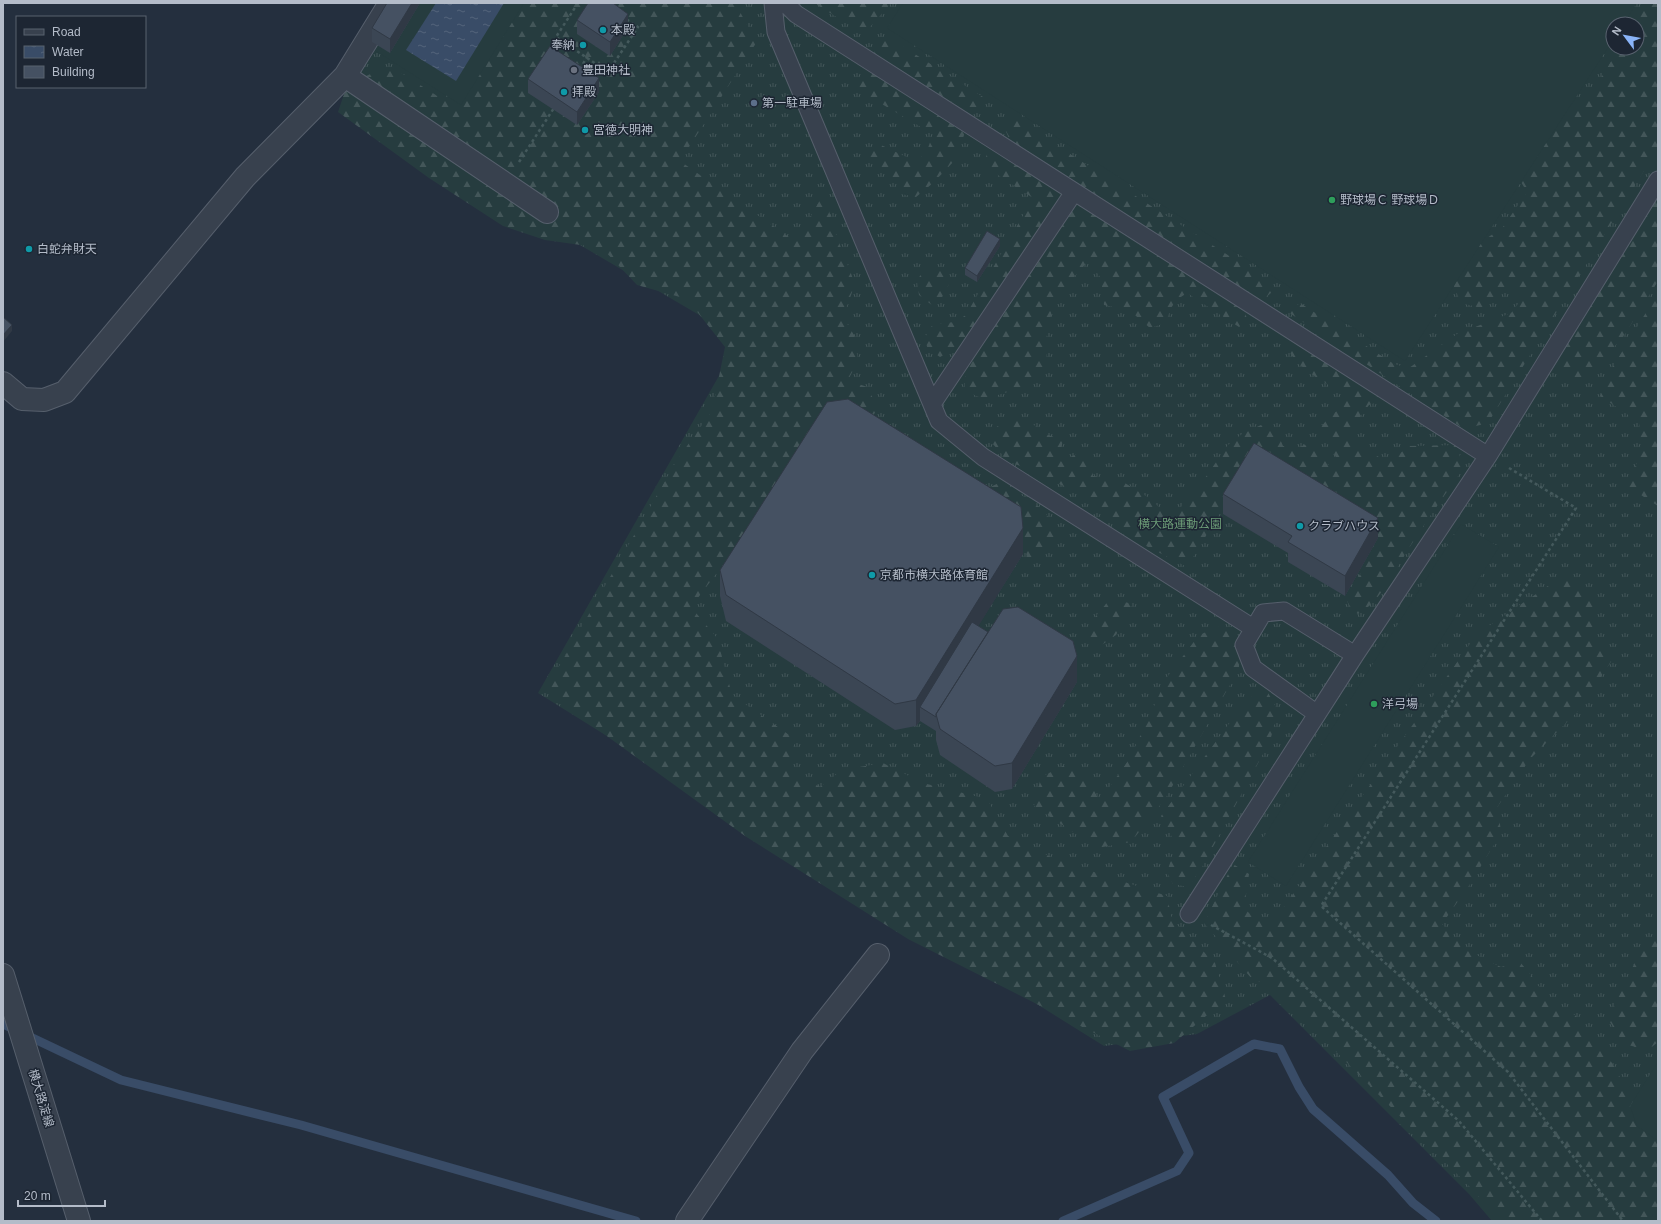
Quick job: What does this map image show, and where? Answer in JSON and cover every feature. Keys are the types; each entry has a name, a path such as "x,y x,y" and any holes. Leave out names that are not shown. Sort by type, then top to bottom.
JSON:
{"street":[{"path":"3,383 22,399 44,400 65,392 245,177 346,76 390,3"},
{"path":"346,76 547,212"},
{"path":"687,1221 802,1051 878,955"},
{"name":"横大路淀線","path":"4,982 79,1221"}],"lane":[{"path":"773,3 776,32 939,421 983,457 1253,628"},
{"path":"785,3 796,14 1488,456"},
{"path":"1189,914 1355,655 1488,456 1658,180"},
{"path":"932,404 1074,192"},
{"path":"1317,714 1253,668 1244,645 1253,628 1263,613 1284,611 1355,655"}],"path":[{"path":"578,3 556,37 608,72 638,26 620,15"},
{"path":"579,70 587,57"},
{"path":"504,184 555,107"},
{"path":"1488,456 1576,508 1321,906 1508,1072 1623,1221"},
{"path":"1189,914 1272,958 1459,1121 1542,1221"}],"green space":[{"path":"394,3 524,3 461,105 368,46"},
{"name":"横大路運動公園","path":"397,3 1658,3 1658,1221 1492,1221 1469,1194 1270,995 1197,1034 1104,1046 538,693 740,339 563,235 349,91"},
{"path":"516,3 735,3 750,30 758,40 680,161 796,242 824,193 835,232 855,284 843,317 854,335 858,361 848,380 867,387 878,408 867,425 763,512 691,607 717,638 732,695 795,739 790,768 820,787 842,770 883,763 923,783 987,799 1008,836 1055,859 1167,896 1172,920 1215,963 1227,1003 1206,1016 1174,1043 1130,1051 908,939 745,836 557,700 549,684 677,460 712,411 725,347 687,299 637,285 602,248 545,240 503,226 429,178 338,112 347,85 379,70 395,69 442,99 456,94"},
{"path":"814,3 891,3 864,34"},
{"name":"野球場Ｃ 野球場Ｄ","path":"903,3 1637,3 1628,16 1605,16 1605,52 1405,361 887,28"},
{"path":"1645,3 1658,3 1658,148 1488,423 1464,429 1288,312 1300,303 1394,364 1409,368 1457,334 1511,313 1525,295 1511,288 1481,308 1461,303 1450,277 1461,256 1503,227 1527,192 1515,172 1524,147 1593,91 1614,56 1645,56 1645,16 1638,16"},
{"path":"891,39 983,97 982,108 969,113 874,54 876,44"},
{"path":"863,69 878,73 965,132 956,159 933,183 916,197 901,194 898,184 863,155 868,148 881,145 917,162 928,148 933,134 863,93 858,88"},
{"path":"1012,117 1270,282 1272,292 1262,301 1246,294 1011,143 1004,127"},
{"path":"996,149 1065,190 967,343 940,357 928,349 924,339 933,324 955,322 966,315 1033,198 984,166 987,153"},
{"path":"1658,195 1658,281 1625,334 1595,370 1582,380 1570,377 1560,368 1562,342"},
{"path":"1075,201 1245,310 1247,321 1239,327 1187,293 1175,302 1166,323 1150,328 1129,310 1104,305 1101,278 1088,261 1054,300 1046,340 1047,364 1039,378 1017,389 985,399 974,395 965,387 965,372"},
{"path":"937,266 946,273 949,284 939,303 933,306 919,295 917,281 924,269"},
{"path":"1658,293 1658,506 1627,486 1642,451 1639,422 1600,396 1612,368"},
{"path":"1284,339 1296,340 1374,391 1382,400 1369,405 1353,426 1352,442 1388,463 1409,446 1457,445 1463,469 1417,535 1388,583 1374,601 1358,614 1351,609 1346,599 1374,549 1374,534 1254,457 1187,567 1121,533 1096,503 1044,476 1008,461 992,443 991,432 1006,419 1016,416 1027,420 1048,435 1063,440 1059,458 1062,462 1076,454 1091,458 1093,476 1120,480 1149,498 1162,510 1178,515 1185,498 1203,481 1228,445 1242,434 1261,425 1278,434 1283,446 1297,448 1314,441 1330,467 1336,457 1319,429 1331,415 1344,406 1344,395 1317,378 1300,364 1287,348"},
{"path":"1001,482 1044,510 1051,523 1056,542 1045,554 1027,558 1022,531 986,489"},
{"name":"洋弓場","path":"1461,524 1499,547 1286,886 1248,862"},
{"path":"1567,573 1596,601 1592,633 1614,657 1581,708 1530,759 1498,806 1501,833 1470,884 1442,924 1466,950 1501,967 1520,962 1535,980 1550,1006 1575,1015 1603,1047 1626,1088 1658,1128 1658,1221 1500,1221 1471,1188 1271,986 1252,979 1204,923 1233,864 1249,874 1244,909 1269,928 1477,634"},
{"path":"1111,598 1132,604 1116,635 1096,649 1084,639 1096,616"},
{"path":"1223,625 1239,636 1239,669 1165,799 1131,842 1097,848 1034,806 1041,777 1067,764 1089,776 1099,802 1130,758 1168,676 1199,635"},
{"path":"1267,691 1278,711 1270,741 1201,869 1188,887 1173,884 1167,872 1176,845 1161,816 1248,698"},
{"path":"1658,928 1658,1042 1648,1050 1624,1044 1608,1019 1637,958"},
{"path":"1658,1062 1658,1141 1637,1126 1630,1106"}],"water":[{"path":"436,3 504,3 456,81 406,50"}],"building":[{"path":"387,3 412,3 390,39 372,28"},
{"path":"588,3 613,3 628,14 610,42 577,20"},
{"name":"拝殿","path":"550,46 599,78 577,112 528,79"},
{"path":"987,231 1000,239 977,276 965,268"},
{"path":"3,317 12,325 3,335"},
{"name":"京都市横大路体育館","path":"848,399 1021,507 1023,528 916,700 895,704 726,595 720,570 827,402"},
{"name":"クラブハウス","path":"1254,443 1378,518 1345,576 1288,542 1292,536 1223,494"},
{"path":"1018,607 1073,641 1077,656 1012,763 995,766 940,729 936,714 1003,609"},
{"path":"972,622 988,632 936,714 936,717 920,707"}],"waterway":[{"path":"3,1024 121,1080 301,1125 636,1221"},
{"path":"1063,1221 1177,1171 1189,1153 1163,1097 1254,1044 1280,1049 1299,1087 1313,1109 1388,1175 1413,1203 1436,1221"}],"place":[{"name":"本殿","path":"603,30"},
{"name":"奉納","path":"583,45"},
{"name":"豊田神社","path":"574,70"},
{"name":"拝殿","path":"564,92"},
{"name":"第一駐車場","path":"754,103"},
{"name":"宮徳大明神","path":"585,130"},
{"name":"野球場Ｃ 野球場Ｄ","path":"1332,200"},
{"name":"白蛇弁財天","path":"29,249"},
{"name":"クラブハウス","path":"1300,526"},
{"name":"京都市横大路体育館","path":"872,575"},
{"name":"洋弓場","path":"1374,704"}]}
